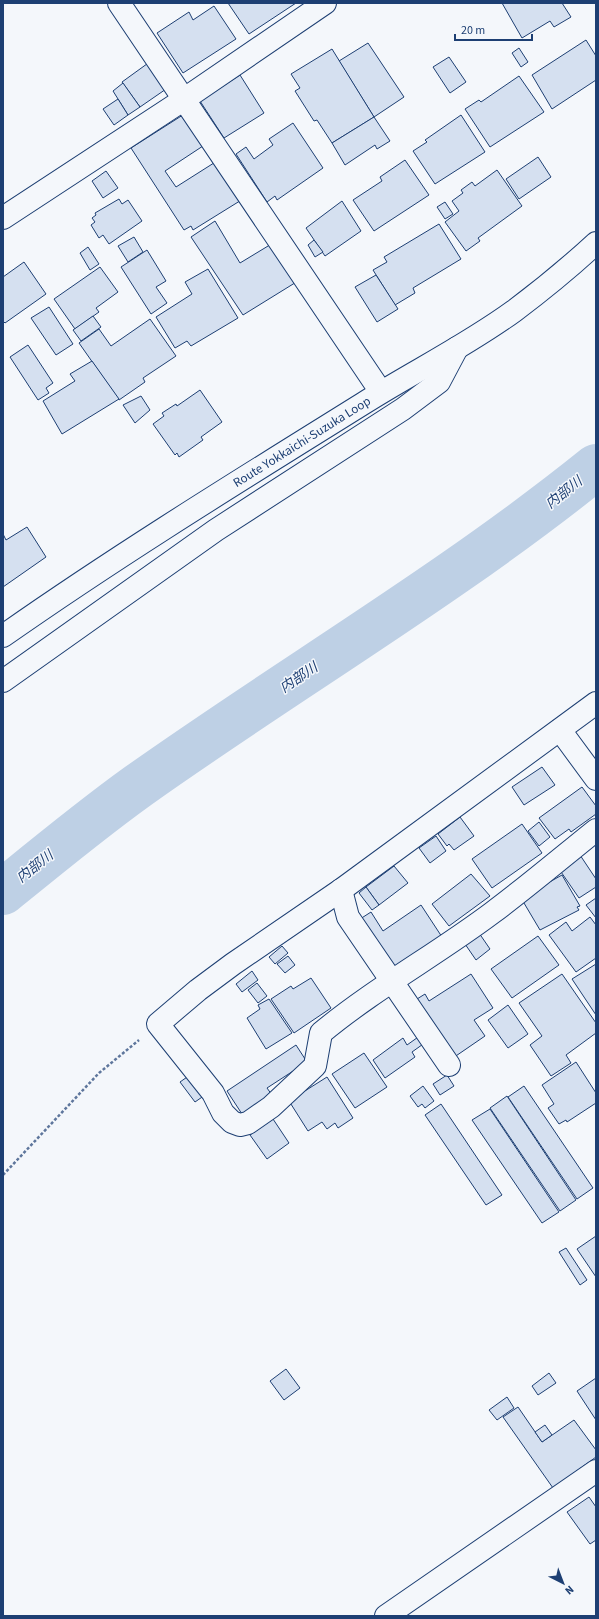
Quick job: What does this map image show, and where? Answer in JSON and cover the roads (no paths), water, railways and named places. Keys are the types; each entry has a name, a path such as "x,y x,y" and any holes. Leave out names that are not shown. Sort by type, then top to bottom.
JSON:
{"street":[{"path":"119,3 381,392"},
{"path":"3,218 183,100 325,3"},
{"name":"Route Yokkaichi-Suzuka Loop","path":"3,636 80,582 381,392 457,348 513,312 570,267 596,243"},
{"path":"3,681 216,530 403,409 439,382 457,348"},
{"path":"596,703 341,890 233,964 198,990 158,1024 213,1093 223,1113 232,1122 240,1125 248,1123 271,1107 315,1066 320,1033 348,1010 394,982 492,913 596,830"},
{"path":"560,730 596,779"},
{"path":"341,890 348,916 394,982 449,1066"},
{"path":"386,1616 596,1471"}],"waterway":[{"name":"内部川","path":"3,892 53,851 138,786 485,551 596,467"}]}
